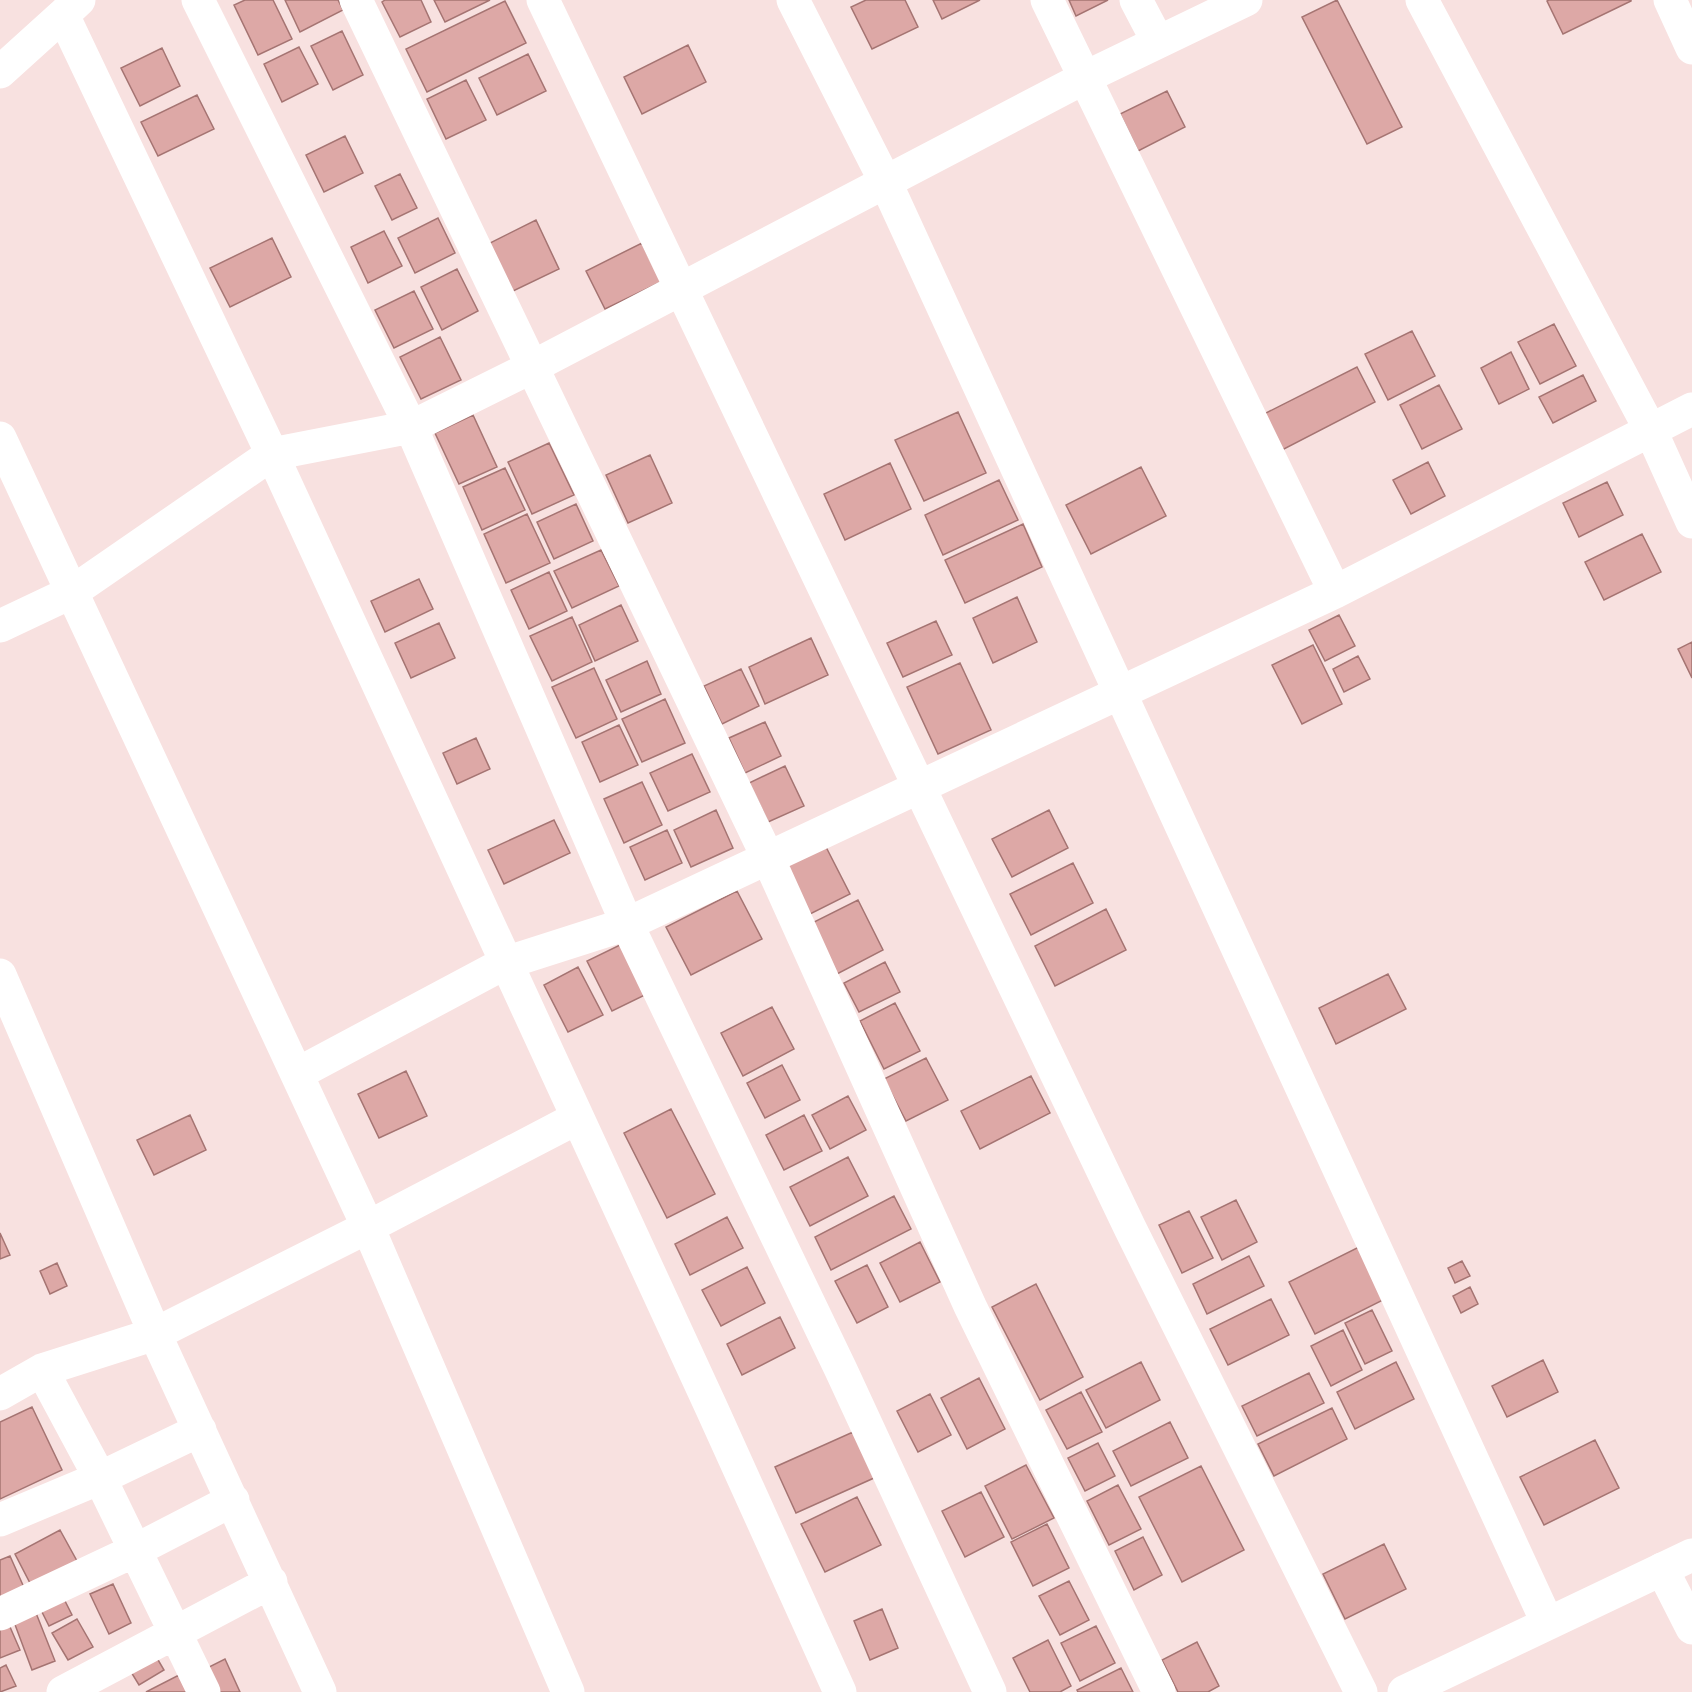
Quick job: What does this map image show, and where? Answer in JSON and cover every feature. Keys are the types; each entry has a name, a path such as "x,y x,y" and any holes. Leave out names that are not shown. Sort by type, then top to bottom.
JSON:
{"street":[{"path":"198,0 411,427 627,924 841,1371 990,1692"},
{"path":"356,0 768,858 970,1306 1159,1692"},
{"path":"543,0 1130,1228 1361,1692"},
{"path":"793,0 885,182 1547,1622"},
{"path":"1047,0 1086,76 1335,592"},
{"path":"1136,0 1158,42"},
{"path":"0,626 72,592 272,454 411,427 532,367 1086,76 1246,0"},
{"path":"1422,0 1651,431 1692,522"},
{"path":"1670,0 1692,48"},
{"path":"0,72 71,7 272,454 717,1419 840,1692"},
{"path":"297,1074 505,963 627,924 1335,592 1692,409"},
{"path":"0,438 368,1227 568,1692"},
{"path":"0,975 155,1334 271,1582 310,1687"},
{"path":"0,1394 42,1370 155,1334 368,1227 577,1118"},
{"path":"42,1370 100,1478 204,1692"},
{"path":"0,1520 100,1478 200,1430"},
{"path":"0,1614 134,1551 233,1500"},
{"path":"1404,1692 1692,1555"},
{"path":"1662,1569 1692,1628"},
{"path":"63,1692 271,1582"}],"building":[{"path":"245,0 273,0 292,39 258,55 234,5"},
{"path":"285,0 338,0 343,10 300,32"},
{"path":"385,0 421,0 431,22 400,37 382,2"},
{"path":"434,0 490,0 445,22"},
{"path":"866,0 905,0 918,27 872,49 851,7"},
{"path":"933,0 980,0 942,19"},
{"path":"1069,0 1108,0 1076,16"},
{"path":"1337,0 1402,127 1367,144 1302,17"},
{"path":"505,1 526,43 427,92 406,49"},
{"path":"1547,1 1631,1 1563,34"},
{"path":"342,31 363,75 333,90 311,46"},
{"path":"688,45 706,82 642,114 624,77"},
{"path":"299,47 318,84 282,102 264,64"},
{"path":"162,48 180,86 140,106 121,68"},
{"path":"528,54 546,91 497,115 479,78"},
{"path":"466,80 486,120 446,139 427,99"},
{"path":"1167,91 1185,127 1138,151 1120,114"},
{"path":"197,95 214,129 158,156 141,122"},
{"path":"345,136 363,173 324,192 306,155"},
{"path":"400,174 417,208 392,220 375,186"},
{"path":"438,218 455,253 415,273 398,238"},
{"path":"536,220 559,269 511,292 488,244"},
{"path":"384,231 402,266 368,283 351,247"},
{"path":"272,238 291,277 230,307 210,268"},
{"path":"642,243 661,282 605,309 586,271"},
{"path":"457,269 478,311 442,330 421,287"},
{"path":"414,291 433,329 394,348 375,310"},
{"path":"1554,324 1576,366 1540,384 1518,342"},
{"path":"1412,331 1435,376 1388,400 1365,354"},
{"path":"440,337 461,380 421,399 400,357"},
{"path":"1511,352 1529,389 1499,404 1481,368"},
{"path":"1357,367 1375,402 1282,450 1264,414"},
{"path":"1583,375 1596,401 1553,423 1539,397"},
{"path":"1439,385 1462,429 1422,449 1400,405"},
{"path":"958,412 986,473 924,501 895,440"},
{"path":"473,415 497,467 459,484 435,433"},
{"path":"549,443 574,495 532,514 508,462"},
{"path":"650,455 672,503 628,523 606,475"},
{"path":"1428,462 1445,496 1411,514 1393,480"},
{"path":"890,463 911,509 845,540 824,494"},
{"path":"1141,467 1166,516 1091,554 1066,505"},
{"path":"505,468 525,510 482,530 463,487"},
{"path":"999,480 1018,520 943,555 925,515"},
{"path":"1607,482 1623,515 1579,537 1563,503"},
{"path":"576,504 593,541 554,559 537,522"},
{"path":"527,514 550,563 506,583 484,534"},
{"path":"1023,524 1042,567 965,603 945,560"},
{"path":"1642,534 1661,572 1604,600 1585,562"},
{"path":"601,550 619,586 572,608 554,571"},
{"path":"549,572 567,611 529,629 511,590"},
{"path":"419,579 433,609 385,632 371,601"},
{"path":"1017,597 1037,642 993,663 973,618"},
{"path":"621,605 638,641 595,661 579,625"},
{"path":"1339,615 1355,646 1325,661 1309,630"},
{"path":"572,617 592,662 552,681 530,636"},
{"path":"936,621 952,655 903,677 887,643"},
{"path":"439,623 455,658 411,678 395,643"},
{"path":"811,638 828,675 765,704 749,667"},
{"path":"1692,642 1692,678 1678,649"},
{"path":"1313,645 1342,704 1302,724 1272,665"},
{"path":"1358,656 1370,679 1344,692 1333,669"},
{"path":"647,661 661,694 621,712 606,680"},
{"path":"960,663 991,730 938,754 907,687"},
{"path":"594,668 617,719 576,738 552,687"},
{"path":"741,669 759,706 722,724 704,686"},
{"path":"665,699 685,743 642,762 622,719"},
{"path":"765,722 781,756 745,773 729,738"},
{"path":"619,725 638,765 600,782 582,742"},
{"path":"476,738 490,769 457,784 443,753"},
{"path":"692,754 710,792 668,811 650,773"},
{"path":"785,766 804,806 768,822 749,783"},
{"path":"642,782 662,825 624,843 604,799"},
{"path":"716,810 733,848 691,867 674,830"},
{"path":"1049,810 1068,848 1012,877 992,839"},
{"path":"554,820 570,853 504,884 488,850"},
{"path":"667,830 682,863 645,880 630,847"},
{"path":"825,845 850,894 810,914 785,865"},
{"path":"1073,863 1093,903 1031,935 1010,894"},
{"path":"737,891 762,939 691,975 666,927"},
{"path":"858,900 883,950 837,974 812,923"},
{"path":"1106,909 1126,950 1055,986 1035,946"},
{"path":"622,944 647,994 612,1011 587,961"},
{"path":"885,962 900,992 859,1012 844,983"},
{"path":"578,967 603,1015 568,1032 544,985"},
{"path":"1388,974 1406,1009 1336,1044 1319,1008"},
{"path":"895,1003 920,1051 884,1069 860,1021"},
{"path":"772,1007 794,1049 743,1076 721,1033"},
{"path":"926,1058 948,1100 906,1121 884,1079"},
{"path":"782,1065 800,1100 765,1118 747,1083"},
{"path":"406,1071 427,1116 379,1138 358,1094"},
{"path":"1031,1076 1050,1113 980,1149 961,1111"},
{"path":"848,1096 866,1130 830,1149 812,1115"},
{"path":"671,1109 715,1194 667,1218 624,1133"},
{"path":"190,1115 206,1150 154,1175 137,1140"},
{"path":"804,1115 822,1151 784,1170 766,1135"},
{"path":"848,1157 868,1196 810,1226 790,1187"},
{"path":"894,1196 911,1229 831,1270 815,1237"},
{"path":"1236,1200 1257,1242 1222,1260 1201,1217"},
{"path":"1189,1211 1213,1258 1182,1273 1159,1225"},
{"path":"727,1217 743,1248 690,1275 675,1244"},
{"path":"0,1233 10,1255 0,1259"},
{"path":"920,1242 940,1282 900,1302 880,1263"},
{"path":"1359,1247 1385,1299 1315,1334 1289,1282"},
{"path":"1249,1256 1264,1286 1207,1314 1193,1284"},
{"path":"1462,1261 1470,1276 1455,1283 1448,1268"},
{"path":"57,1263 67,1286 50,1294 40,1271"},
{"path":"867,1265 888,1307 857,1323 835,1281"},
{"path":"747,1267 765,1303 721,1326 702,1290"},
{"path":"1036,1284 1083,1377 1040,1400 992,1307"},
{"path":"1470,1287 1478,1304 1461,1313 1453,1296"},
{"path":"1271,1299 1289,1335 1228,1365 1210,1329"},
{"path":"1372,1310 1392,1351 1365,1364 1345,1323"},
{"path":"780,1317 795,1348 742,1375 727,1344"},
{"path":"1343,1330 1362,1370 1331,1386 1311,1346"},
{"path":"1543,1360 1558,1392 1507,1417 1492,1386"},
{"path":"1141,1362 1160,1400 1106,1428 1086,1390"},
{"path":"1396,1362 1414,1399 1355,1429 1337,1392"},
{"path":"1309,1373 1324,1403 1257,1436 1242,1406"},
{"path":"979,1378 1005,1429 967,1449 941,1398"},
{"path":"1081,1392 1102,1432 1067,1449 1046,1410"},
{"path":"930,1394 951,1435 918,1452 897,1411"},
{"path":"32,1407 62,1470 0,1499 0,1422"},
{"path":"1332,1408 1347,1439 1274,1476 1258,1444"},
{"path":"1170,1422 1188,1458 1131,1486 1113,1451"},
{"path":"853,1432 874,1478 796,1513 775,1467"},
{"path":"1595,1440 1619,1488 1544,1525 1520,1477"},
{"path":"1098,1443 1115,1476 1085,1491 1068,1458"},
{"path":"1026,1465 1054,1518 1012,1539 985,1486"},
{"path":"1201,1466 1244,1550 1182,1582 1139,1497"},
{"path":"1118,1485 1141,1529 1109,1545 1087,1501"},
{"path":"981,1492 1004,1537 965,1557 942,1511"},
{"path":"857,1497 881,1545 825,1572 801,1524"},
{"path":"1047,1524 1069,1568 1033,1586 1011,1542"},
{"path":"60,1530 77,1561 31,1585 15,1554"},
{"path":"1143,1537 1162,1575 1134,1590 1115,1551"},
{"path":"1384,1544 1406,1589 1345,1619 1323,1574"},
{"path":"10,1556 26,1592 0,1598 0,1560"},
{"path":"1069,1581 1089,1620 1060,1635 1039,1596"},
{"path":"113,1584 131,1623 109,1634 90,1594"},
{"path":"60,1591 72,1615 49,1626 37,1602"},
{"path":"882,1609 898,1648 870,1660 854,1621"},
{"path":"36,1613 55,1661 32,1670 14,1622"},
{"path":"77,1619 93,1647 68,1660 52,1633"},
{"path":"7,1620 20,1650 0,1658 0,1622"},
{"path":"1096,1626 1115,1663 1080,1681 1061,1643"},
{"path":"1048,1640 1071,1686 1060,1692 1030,1692 1013,1658"},
{"path":"1197,1642 1219,1686 1208,1692 1178,1692 1162,1660"},
{"path":"154,1653 164,1670 139,1685 128,1667"},
{"path":"225,1659 240,1692 220,1692 209,1667"},
{"path":"6,1665 16,1686 0,1692 0,1668"},
{"path":"1121,1668 1133,1692 1078,1692 1077,1690"},
{"path":"179,1675 188,1692 146,1692"}]}
